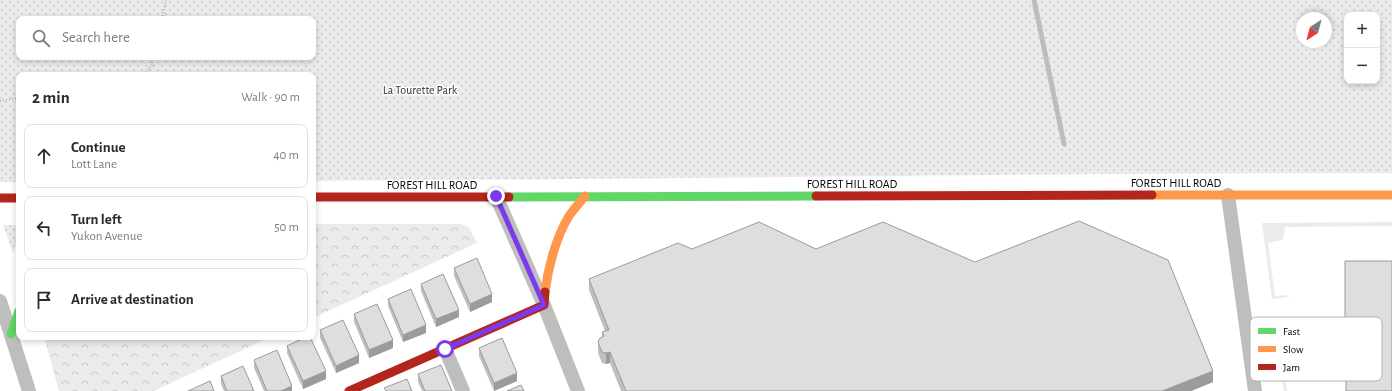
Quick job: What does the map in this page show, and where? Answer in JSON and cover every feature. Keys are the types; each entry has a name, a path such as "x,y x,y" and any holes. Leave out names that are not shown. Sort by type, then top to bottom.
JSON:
{"street":[{"name":"FOREST HILL ROAD","path":"316,197 1392,194"},
{"path":"1228,195 1250,355"},
{"path":"496,196 544,305 578,391"},
{"path":"544,305 547,273 556,244 569,216 585,196"},
{"path":"0,198 16,198"},
{"path":"0,301 29,391"},
{"path":"349,391 544,305"},
{"path":"11,334 16,320"},
{"path":"445,349 463,391"},
{"path":"1254,381 1255,391"}],"path":[{"path":"163,16 166,0"},
{"path":"146,72 152,65 153,60"},
{"path":"0,101 16,98"}],"green space":[{"name":"La Tourette Park","path":"0,0 1392,0 1392,173 316,181 316,72 16,72 16,182 0,182"},
{"path":"1392,222 1392,226 1285,227 1282,240 1268,243 1275,296 1289,296 1272,299 1262,223"},
{"path":"316,224 461,224 469,227 477,243 316,317"},
{"path":"3,225 16,225 16,244 13,253"},
{"path":"45,340 264,340 153,391 59,391"},
{"path":"1283,381 1286,381 1287,391 1284,391"}],"building":[{"path":"1079,221 1168,260 1213,371 1162,391 626,391 610,352 602,352 598,342 600,338 604,336 602,332 609,330 589,279 678,243 692,249 759,222 816,249 883,222 975,262"},
{"path":"477,258 492,294 470,304 454,268"},
{"path":"1345,261 1392,261 1392,391 1346,391 1346,381 1382,381 1382,317 1345,317"},
{"path":"443,274 459,310 436,319 421,284"},
{"path":"411,289 426,325 403,335 388,299"},
{"path":"377,304 393,340 369,350 354,314"},
{"path":"343,320 359,355 336,366 320,330"},
{"path":"502,338 517,373 494,383 479,348"},
{"path":"300,340 311,340 326,371 303,381 287,346"},
{"path":"277,350 292,386 281,391 267,391 254,360"},
{"path":"441,365 452,391 425,391 418,374"},
{"path":"243,366 254,391 227,391 221,376"},
{"path":"407,379 412,391 386,391 384,388"},
{"path":"210,381 214,391 188,391"},
{"path":"521,385 524,391 507,391"}],"waterway":[{"path":"1034,0 1064,144"}],"traffic: fast":[{"path":"509,197 816,196"},
{"path":"11,334 16,320"}],"traffic: slow":[{"path":"1152,195 1392,195"},
{"path":"545,292 550,263 560,233 569,216 585,196"}],"traffic: jam":[{"path":"816,196 1152,195"},
{"path":"316,197 509,197"},
{"path":"0,198 16,198"},
{"path":"349,391 544,305 545,292"}],"route":[{"path":"445,349 544,305 496,196"}]}
